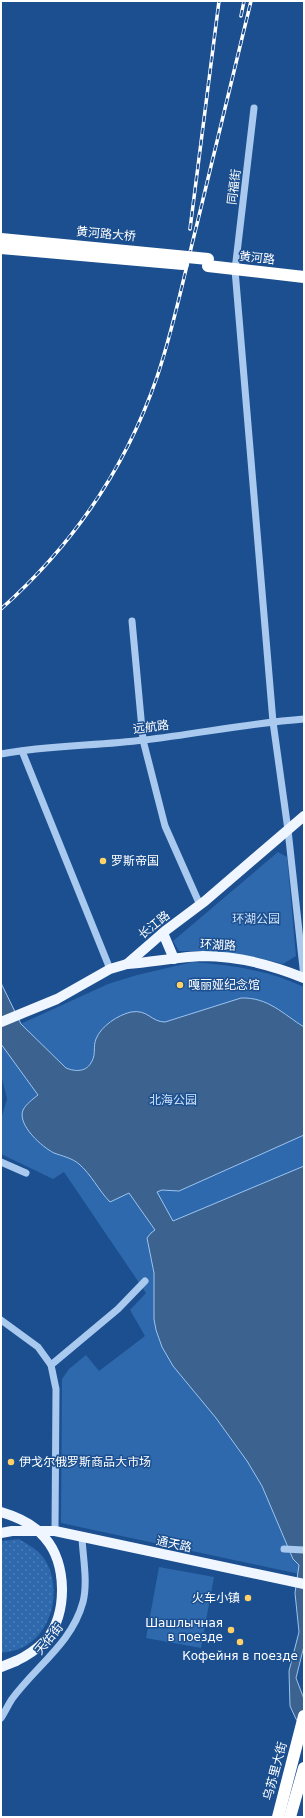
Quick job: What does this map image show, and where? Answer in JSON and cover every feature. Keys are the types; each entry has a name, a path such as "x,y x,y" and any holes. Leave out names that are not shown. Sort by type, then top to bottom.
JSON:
{"highway":[{"name":"黄河路大桥","path":"1,238 208,263"},
{"name":"黄河路大桥","path":"1,248 208,263"},
{"name":"黄河路","path":"208,263 304,277"},
{"name":"黄河路","path":"235,266 304,269"},
{"name":"乌苏里大街","path":"278,1817 304,1716"},
{"path":"290,1817 304,1768"}],"main road":[{"name":"长江路","path":"1,1022 57,999 110,969 127,964 200,905 304,816"},
{"path":"163,934 174,959"},
{"name":"环湖路","path":"127,964 203,956 233,958 279,969 304,978"},
{"path":"1,1512 20,1518 44,1536 52,1547 57,1558 62,1585 54,1628 46,1639 37,1649 16,1661 1,1667"},
{"name":"通天路","path":"1,1533 12,1531 55,1531 82,1538 304,1584"}],"street":[{"name":"同福街","path":"254,108 235,266 273,722 288,830 304,978"},
{"path":"132,621 143,740 165,826 200,905"},
{"name":"远航路","path":"1,754 143,740 304,719"},
{"path":"22,751 110,969"},
{"path":"1,1162 26,1173"},
{"path":"51,1365 118,1309 146,1281"},
{"path":"1,1320 38,1347 51,1365 56,1389 55,1531"},
{"name":"天佑街","path":"1,1718 12,1700 69,1635 77,1619 84,1595 82,1538"},
{"path":"284,1549 304,1550"}],"green space":[{"name":"环湖公园","path":"278,852 287,857 296,956 283,964 231,954 179,951 173,941"},
{"name":"北海公园","path":"193,962 250,969 277,976 304,987 304,1575 61,1523 62,1379 69,1369 86,1355 99,1371 145,1336 130,1310 146,1293 64,1172 53,1179 1,1154 1,1119 7,1099 1,1075 1,1033 108,984 137,975"},
{"path":"19,1539 38,1552 43,1557 49,1568 54,1592 53,1604 44,1628 37,1637 21,1648 1,1653 1,1541"},
{"path":"159,1567 214,1577 201,1648 146,1638"}],"shaded area":[{"name":"北海公园","path":"1,983 21,1024 66,1068 74,1070 81,1070 90,1065 94,1056 98,1034 116,1018 131,1012 142,1012 156,1020 165,1022 241,998 251,998 275,1007 304,1027 304,1135 179,1191 162,1190 157,1192 173,1221 304,1166 304,1646 296,1678 304,1699 304,1730 296,1719 290,1706 289,1671 299,1632 295,1593 299,1565 293,1559 262,1486 247,1461 216,1418 173,1366 162,1347 154,1319 154,1273 147,1238 155,1230 129,1193 110,1202 79,1164 54,1153 43,1146 27,1129 22,1116 23,1110 38,1095 1,1044"}],"railway":[{"path":"190,229 219,1"},
{"path":"241,16 244,1"},
{"path":"1,609 27,585 51,559 94,503 130,442 144,410 157,377 174,320 251,1"}],"place":[{"name":"罗斯帝国","path":"103,861"},
{"name":"嘎丽娅纪念馆","path":"180,985"},
{"name":"伊戈尔俄罗斯商品大市场","path":"11,1462"},
{"name":"火车小镇","path":"248,1598"},
{"name":"Шашлычная в поезде","path":"231,1630"},
{"name":"Кофейня в поезде","path":"240,1642"}]}
